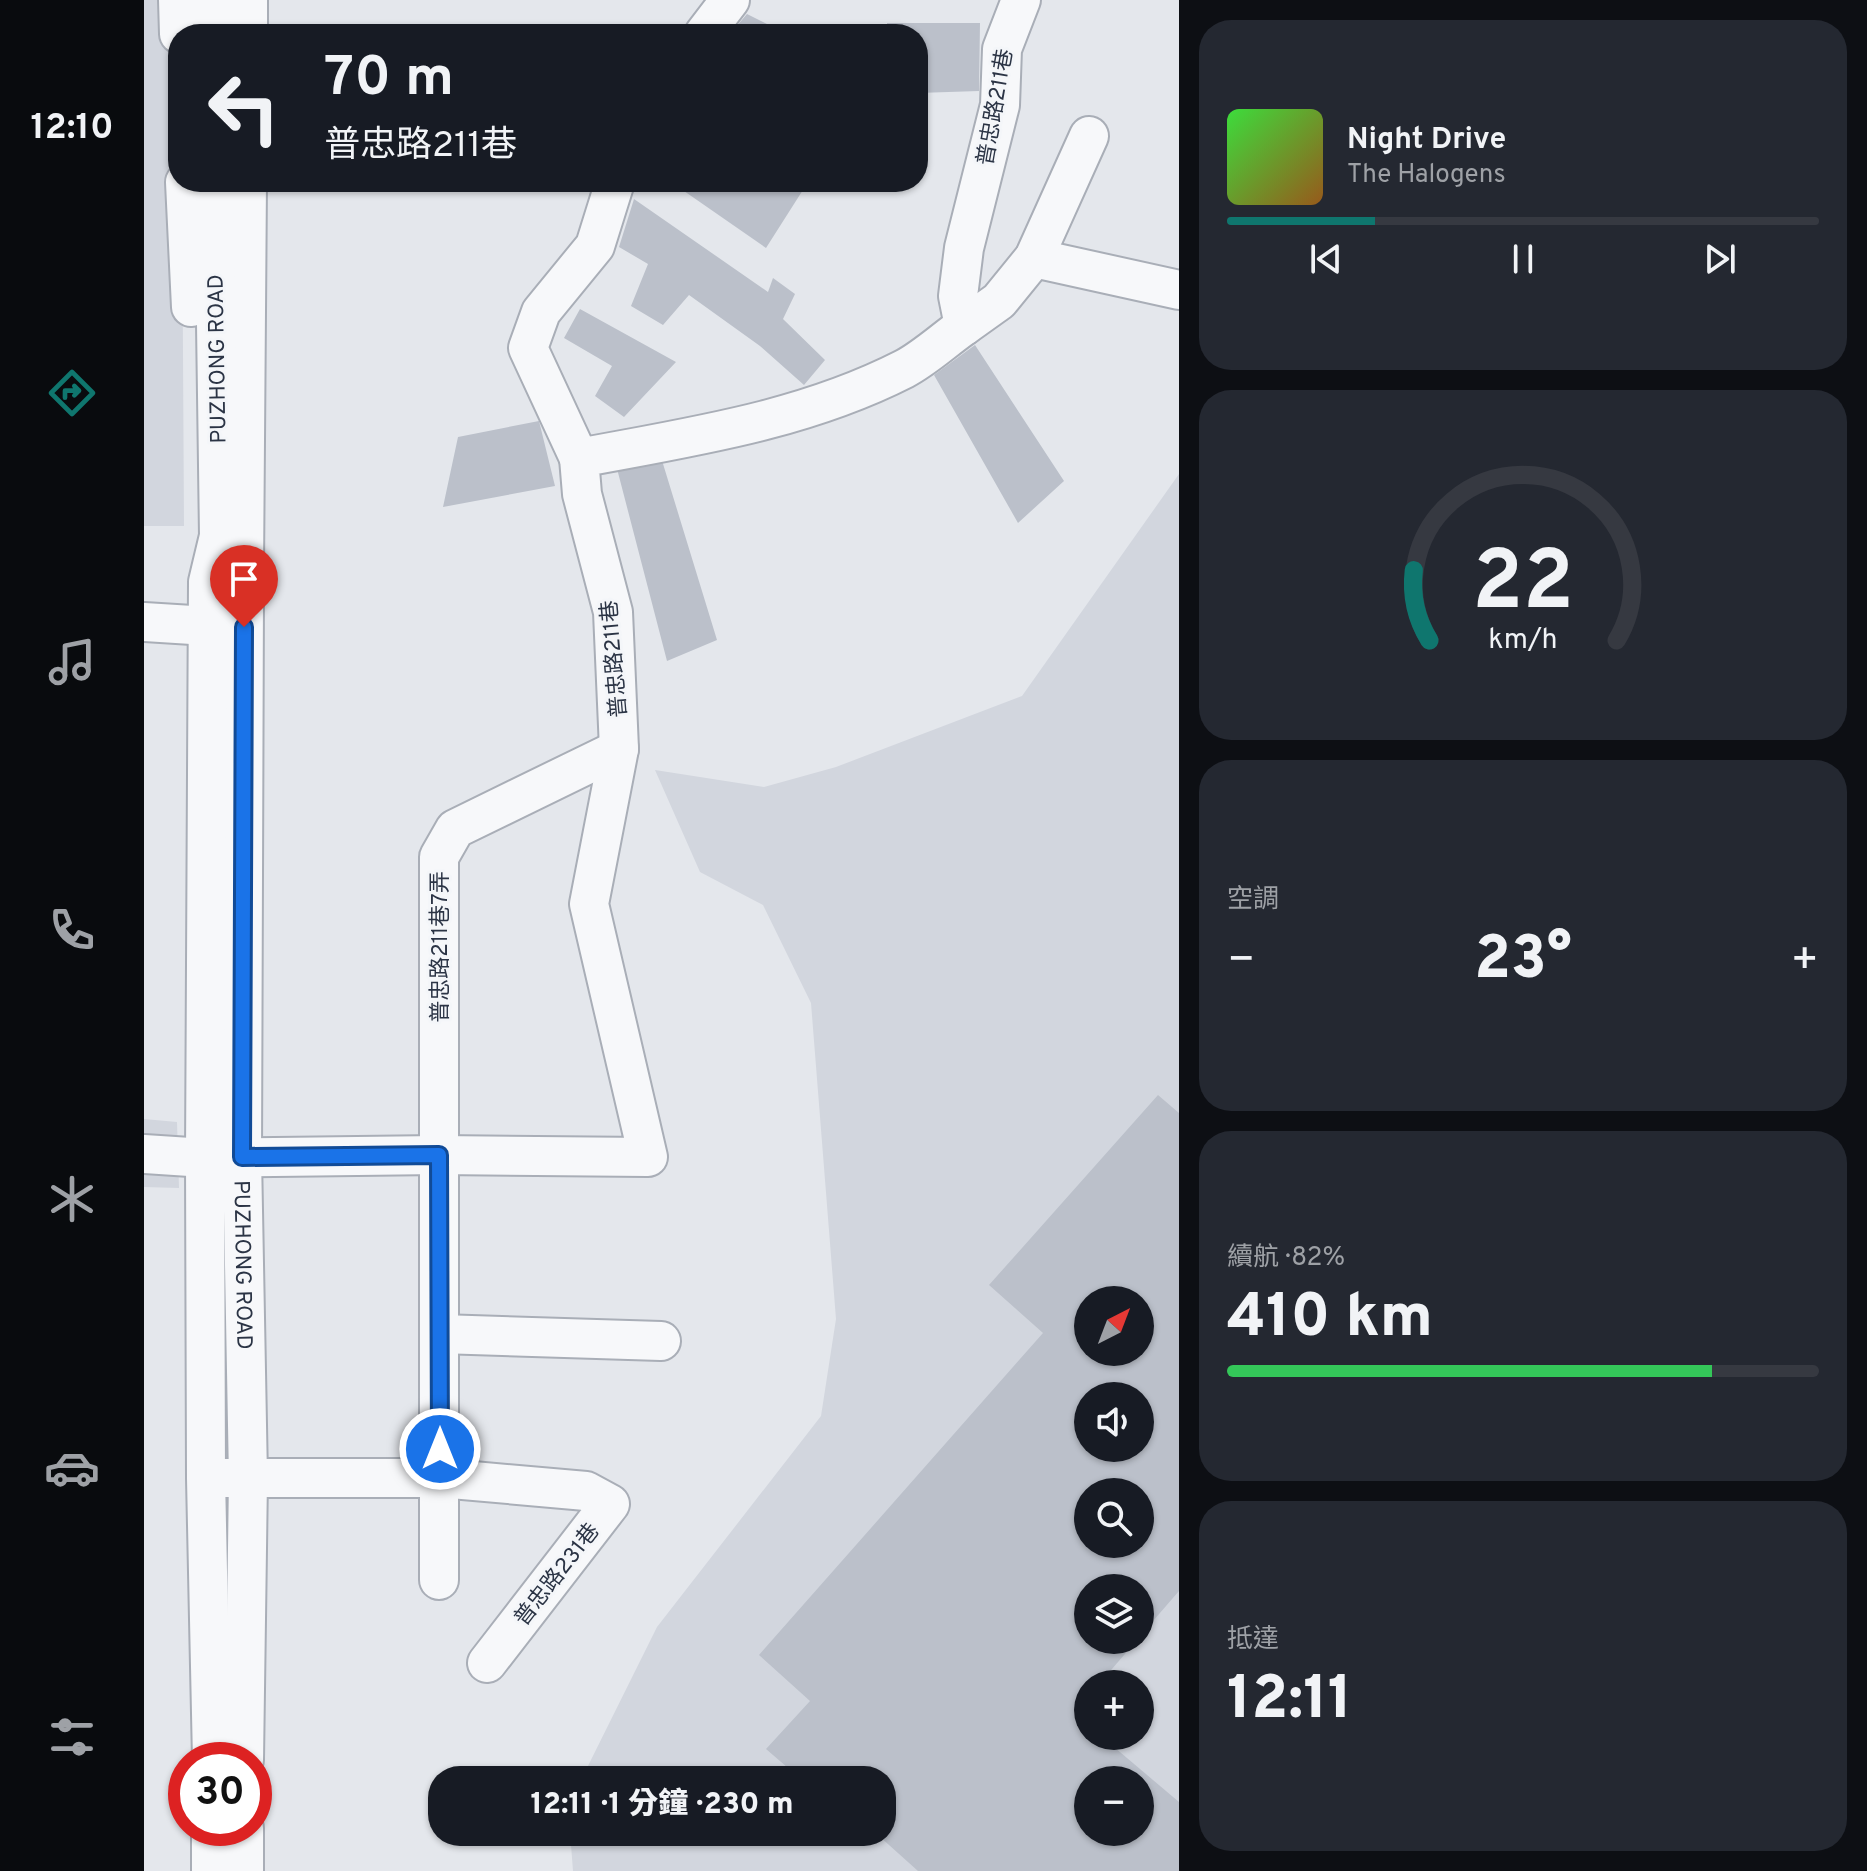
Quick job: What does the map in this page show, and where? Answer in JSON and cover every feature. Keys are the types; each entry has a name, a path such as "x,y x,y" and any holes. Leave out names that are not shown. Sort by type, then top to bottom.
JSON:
{"street":[{"path":"178,0 179,24"},
{"path":"212,0 213,24"},
{"path":"248,0 248,24"},
{"path":"712,24 730,0"},
{"name":"普忠路211巷","path":"964,326 958,296 964,248 1000,105 1002,49 1021,0"},
{"path":"579,458 742,428 819,405 906,368 999,301 1034,258 1089,136"},
{"path":"185,192 201,534 208,582"},
{"name":"PUZHONG ROAD","path":"212,1742 206,1478 205,1158 208,582 219,536 214,192"},
{"path":"244,595 247,192"},
{"name":"普忠路211巷","path":"144,1154 205,1158 439,1155 648,1157 589,904 619,749 613,612 582,494 579,458 528,348 541,312 595,246 612,192"},
{"path":"1034,258 1179,290"},
{"name":"PUZHONG ROAD","path":"219,536 244,595 242,1157 248,1478 244,1742"},
{"path":"144,622 208,626"},
{"name":"普忠路211巷7弄","path":"439,1580 439,857 455,829 619,749"},
{"path":"440,1334 661,1341"},
{"name":"普忠路231巷","path":"206,1478 440,1478 586,1491 610,1504 487,1663"},
{"path":"211,1846 211,1871"},
{"path":"244,1846 244,1871"}],"shaded area":[{"path":"144,0 180,0 180,24 168,24 168,192 182,192 184,526 144,526"},
{"path":"1179,474 1179,1871 573,1871 571,1846 896,1846 896,1766 588,1766 657,1627 821,1416 836,1319 811,1003 763,905 700,872 655,770 764,787 836,767 1022,696"},
{"path":"144,1119 177,1122 179,1188 144,1187"}],"building":[{"path":"747,14 767,24 738,24"},
{"path":"980,23 979,91 928,93 928,24 887,24"},
{"path":"685,192 802,192 766,248"},
{"path":"634,199 768,292 773,278 795,294 783,319 825,360 804,385 760,346 689,295 663,325 631,306 648,264 619,247"},
{"path":"580,309 676,362 624,417 595,396 612,366 564,338"},
{"path":"975,345 1064,481 1018,523 934,375"},
{"path":"539,421 555,486 443,507 458,437"},
{"path":"660,454 717,640 667,661 615,461"},
{"path":"1158,1095 1179,1113 1179,1591 1154,1620 1154,1574 1074,1574 1074,1654 1125,1654 1111,1670 1074,1670 1074,1750 1118,1750 1136,1766 1074,1766 1074,1846 1154,1846 1154,1781 1179,1802 1179,1871 918,1871 890,1846 896,1846 896,1766 786,1766 766,1749 810,1701 759,1655 1043,1333 989,1285"}],"route":[{"path":"244,627 242,1157 439,1155 440,1449"}]}
